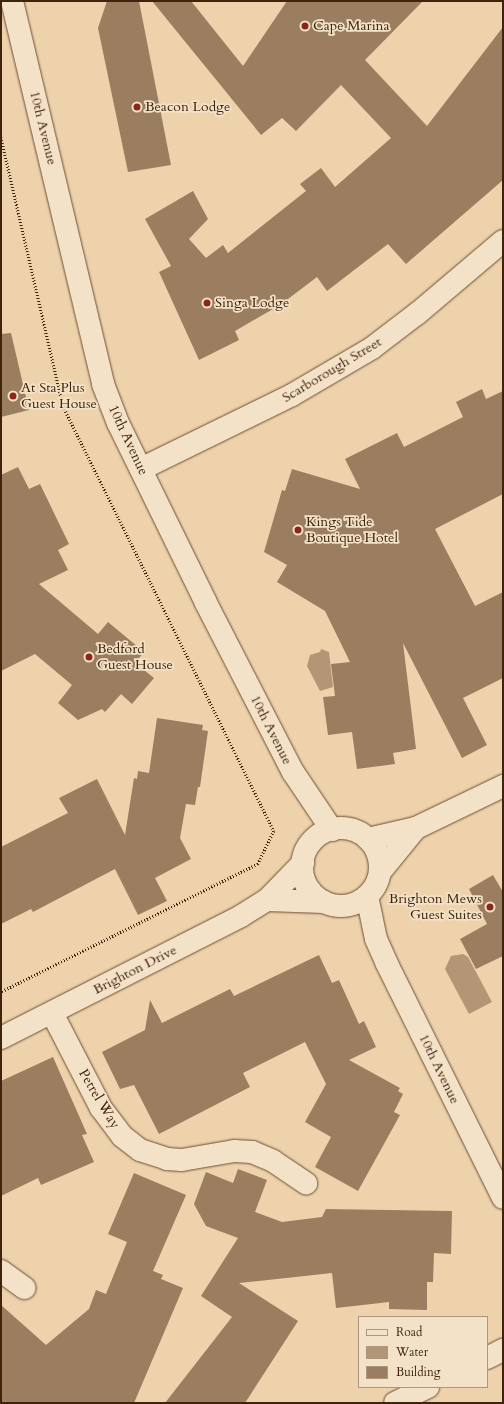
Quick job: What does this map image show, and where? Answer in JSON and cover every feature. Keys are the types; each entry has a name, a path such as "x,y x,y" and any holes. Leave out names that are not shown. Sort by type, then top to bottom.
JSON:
{"street":[{"name":"10th Avenue","path":"12,1 57,184 93,348 118,423 206,603 298,782 332,830"},
{"name":"Scarborough Street","path":"141,469 292,394 372,348 418,313 503,241"},
{"name":"10th Avenue","path":"298,782 312,842"},
{"path":"368,839 416,828 503,786"},
{"path":"380,872 376,851 368,839 354,831 332,830 312,842 303,864 307,886 331,904 354,904 367,896 376,885 380,872 416,828"},
{"name":"Brighton Drive","path":"1,1038 52,1013 267,900 303,864"},
{"name":"10th Avenue","path":"367,896 376,939 503,1198"},
{"name":"Brighton Drive","path":"267,900 331,904"},
{"name":"10th Avenue","path":"331,904 376,939"},
{"name":"Petrel Way","path":"52,1013 101,1108 122,1136 140,1150 167,1159 182,1160 234,1151 252,1152 273,1161 306,1183"},
{"path":"1,1271 24,1288"},
{"path":"488,1358 503,1350"},
{"path":"395,1403 426,1388"}],"path":[{"path":"1,137 63,406 274,831 258,864 1,992"}],"water":[{"path":"321,649 329,652 333,687 320,691 307,666 310,655 320,652"},
{"path":"463,954 468,957 492,1002 469,1014 445,969 451,956"}],"building":[{"name":"Beacon Lodge","path":"107,1 139,1 171,165 128,172 98,28"},
{"path":"152,1 191,1 243,66 287,1 423,1 365,60 427,126 503,27 503,180 406,264 388,244 327,291 317,277 280,305 235,331 239,340 199,360 159,272 171,266 145,219 193,191 208,219 189,239 206,258 223,245 228,253 306,191 300,184 321,168 335,187 391,138 341,85 296,131 282,118 261,135"},
{"name":"At Sta Plus Guest House","path":"11,333 29,410 1,417 1,334"},
{"path":"482,389 486,399 503,391 503,494 435,529 475,606 503,592 503,678 463,698 487,745 462,758 403,643 416,749 393,753 395,764 357,769 352,732 328,735 323,697 335,696 331,664 350,662 325,611 277,582 287,565 264,552 282,490 285,491 292,469 360,489 345,459 397,433 404,447 463,417 456,402"},
{"path":"18,467 29,489 40,484 69,544 58,550 68,570 39,584 98,634 108,622 144,652 135,663 154,678 132,704 121,694 105,712 102,709 78,720 58,703 72,685 35,654 1,671 1,475"},
{"path":"157,718 203,725 202,730 208,731 200,787 198,787 195,805 186,804 180,838 191,859 155,878 167,901 138,915 115,869 33,912 31,909 1,924 1,847 68,813 59,798 97,779 125,835 134,778 137,779 138,771 149,773"},
{"name":"Brighton Mews Guest Suites","path":"493,875 503,892 503,956 476,969 460,939 487,924 469,889"},
{"path":"319,955 332,983 339,980 359,1024 364,1021 376,1047 349,1060 400,1088 398,1091 403,1094 394,1112 400,1115 358,1191 315,1167 331,1137 305,1122 326,1084 305,1042 243,1073 250,1087 159,1134 134,1085 120,1089 102,1052 145,1030 150,1000 162,1023 230,989 234,996"},
{"path":"53,1057 87,1134 82,1135 94,1162 41,1185 38,1178 1,1196 1,1081"},
{"path":"238,1169 267,1180 255,1212 282,1222 322,1217 326,1209 452,1211 451,1254 434,1253 433,1282 427,1282 427,1310 389,1309 389,1302 336,1308 332,1273 239,1283 298,1321 245,1403 165,1403 232,1317 201,1296 238,1238 206,1226 194,1204 206,1172 233,1183"},
{"path":"134,1173 186,1195 153,1271 163,1275 161,1279 183,1288 134,1403 1,1403 1,1305 46,1345 89,1309 96,1290 106,1294 127,1242 108,1234"}],"place":[{"name":"Cape Marina","path":"305,26"},
{"name":"Beacon Lodge","path":"137,107"},
{"name":"Singa Lodge","path":"207,303"},
{"name":"At Sta Plus Guest House","path":"13,396"},
{"name":"Kings Tide Boutique Hotel","path":"298,530"},
{"name":"Bedford Guest House","path":"89,657"},
{"name":"Brighton Mews Guest Suites","path":"490,907"}]}
